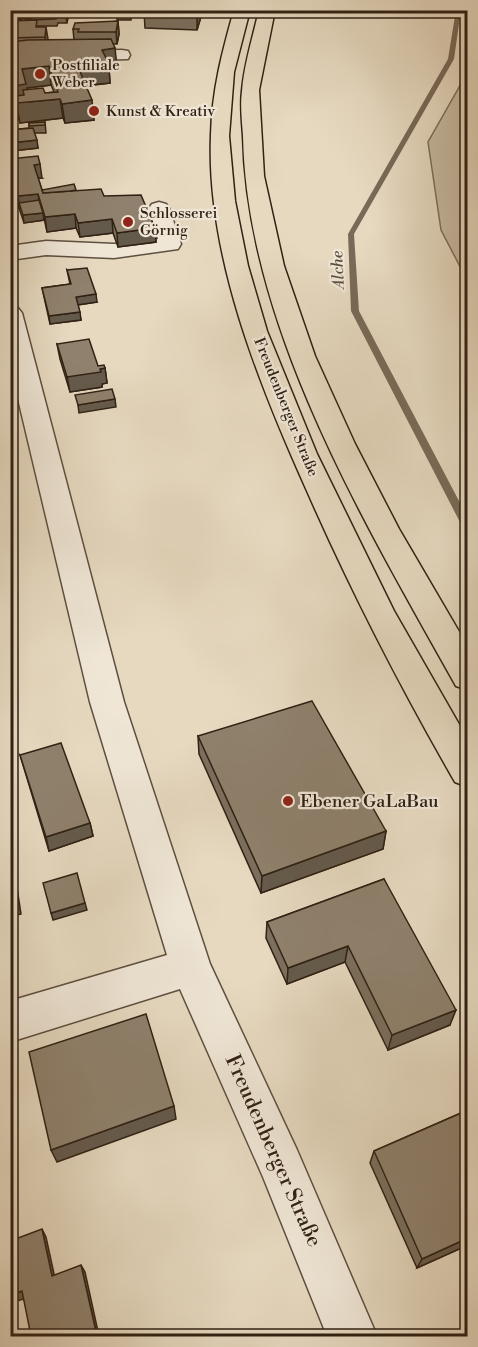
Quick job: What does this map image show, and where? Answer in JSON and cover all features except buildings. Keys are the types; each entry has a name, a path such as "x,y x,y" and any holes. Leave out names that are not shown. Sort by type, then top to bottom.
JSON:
{"main road":[{"name":"Freudenberger Straße","path":"242,10 230,51 225,80 220,147 229,227 243,288 264,357 295,437 347,549 428,705 468,772"},
{"path":"267,10 256,52 252,80 250,145 261,225 278,284 333,427 389,540 468,677"}],"street":[{"path":"10,57 123,55"},
{"path":"10,253 46,248 114,251 170,244 159,208"},
{"name":"Freudenberger Straße","path":"10,313 107,702 191,967 281,1166 352,1336"},
{"path":"10,1022 191,967"}],"shaded area":[{"path":"467,58 467,280 441,230 428,142 462,82"}],"waterway":[{"name":"Alche","path":"459,10 451,59 351,234 355,311 468,528"}],"place":[{"name":"Postfiliale Weber","path":"40,74"},
{"name":"Kunst & Kreativ","path":"94,111"},
{"name":"Schlosserei Görnig","path":"128,222"},
{"name":"Ebener GaLaBau","path":"288,801"}]}
